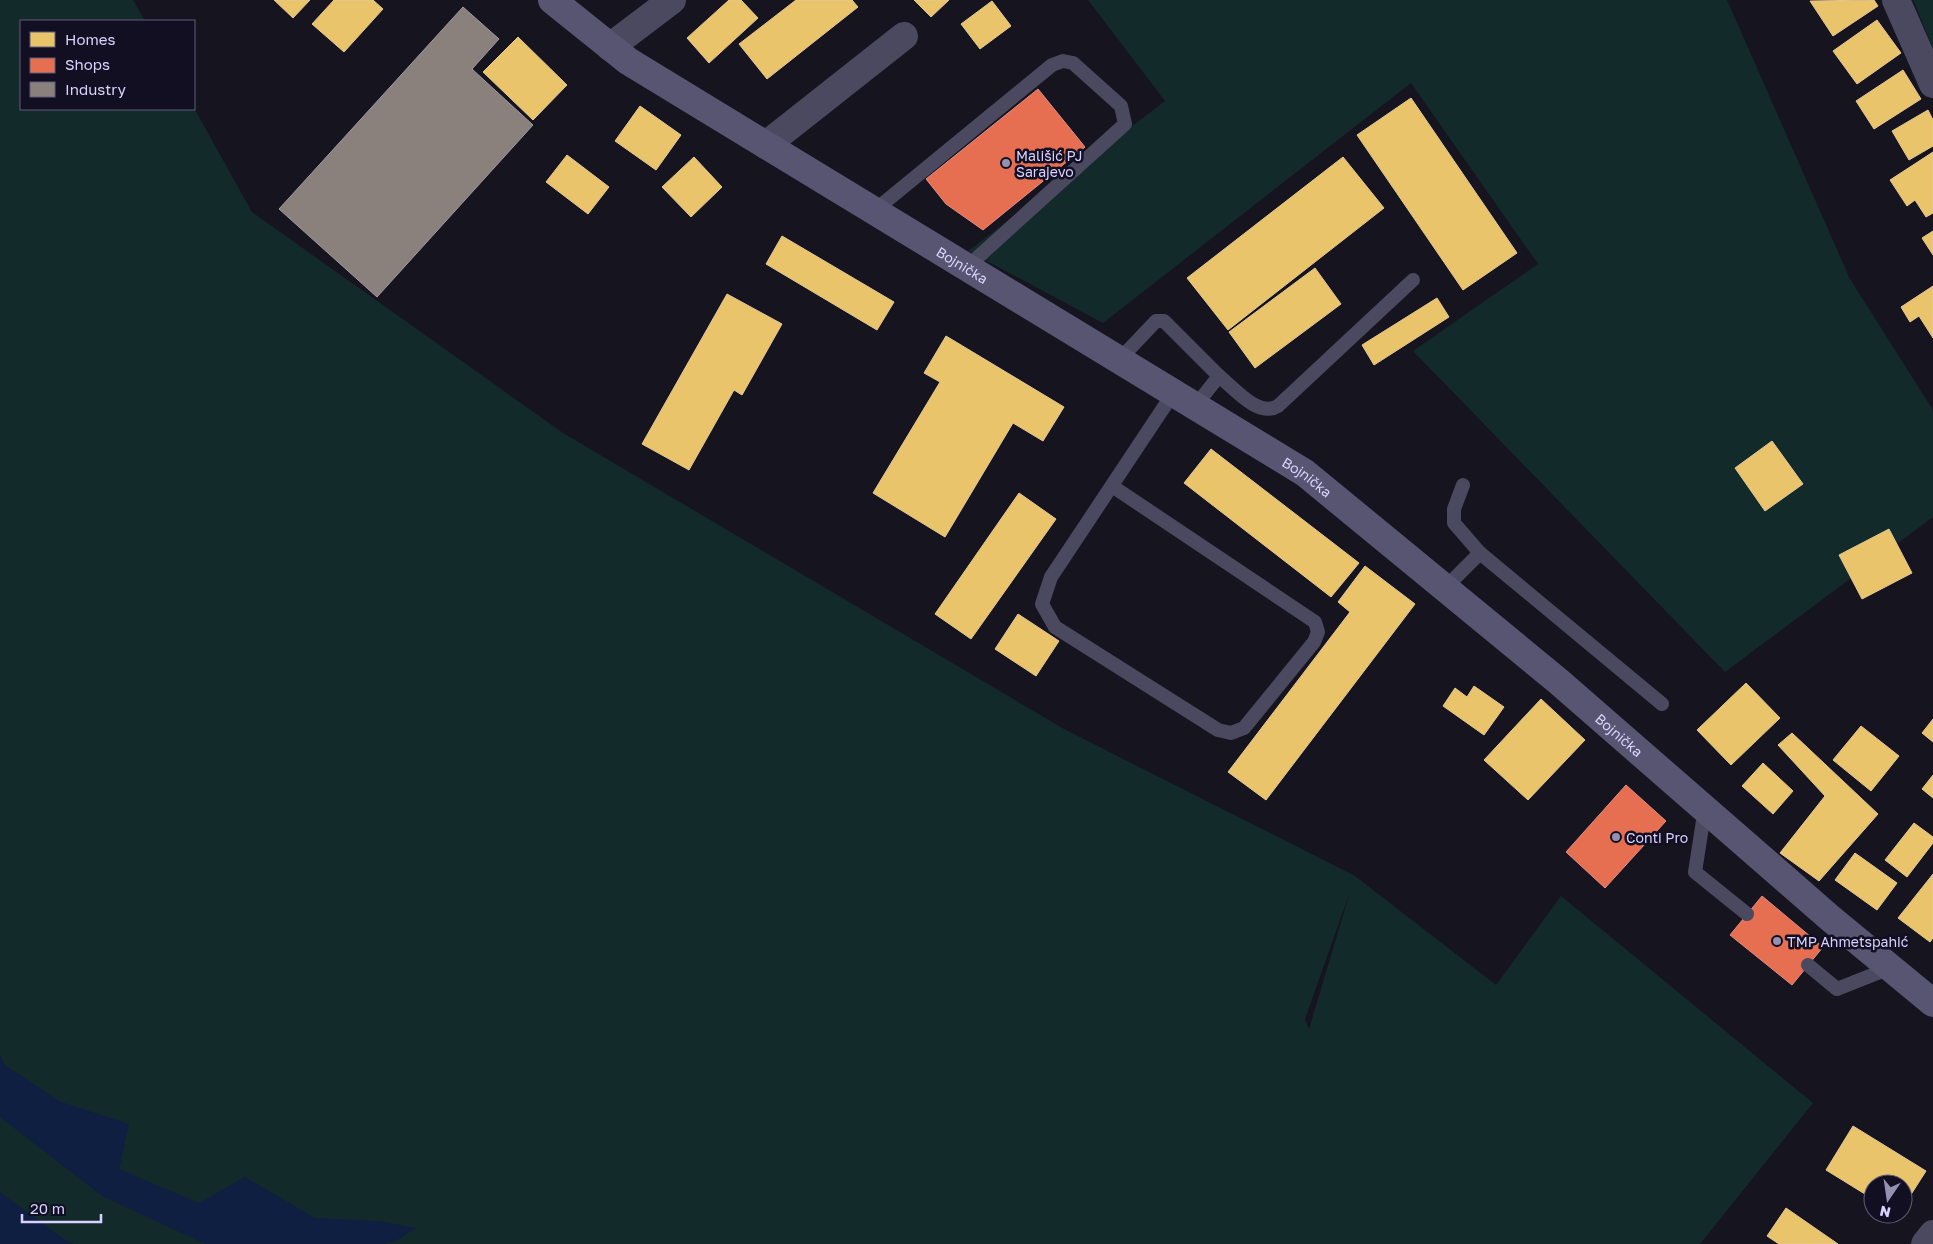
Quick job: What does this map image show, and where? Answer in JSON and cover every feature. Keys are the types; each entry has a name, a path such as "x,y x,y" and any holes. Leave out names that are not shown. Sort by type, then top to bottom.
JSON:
{"main road":[{"name":"Bojnička","path":"552,0 610,48 1305,473 1558,680 1890,968 1933,1003"}],"street":[{"path":"610,48 672,0"},
{"path":"1896,0 1933,84"},
{"path":"766,145 904,36"},
{"path":"1925,1244 1933,1234"}],"lane":[{"path":"874,211 1052,65 1063,61 1073,63 1121,106 1125,124 966,267"},
{"path":"1120,359 1156,320 1164,321 1219,376 1260,409 1273,410 1413,280"},
{"path":"1112,486 1315,622 1318,632 1314,642 1244,728 1232,733 1218,730 1055,627 1047,616 1042,604 1051,577 1112,486 1185,398 1219,376"},
{"path":"1463,485 1454,509 1454,523 1480,553 1662,704"},
{"path":"1445,588 1480,553"},
{"path":"1705,808 1695,872 1747,914"},
{"path":"1808,965 1837,989 1890,968"}],"green space":[{"path":"0,0 133,0 144,20 20,20 20,110 195,110 252,212 563,433 1064,729 1355,876 1496,985 1561,896 1813,1103 1700,1244 0,1244","holes":["1350,892 1309,1029 1305,1019"]},
{"path":"1088,0 1727,0 1850,279 1933,410 1933,517 1725,672 1413,351 1538,264 1411,83 1103,323 968,251 1165,101"},
{"path":"1913,0 1933,0 1933,48"}],"water":[{"path":"0,1055 5,1065 61,1102 129,1124 119,1169 199,1203 245,1177 315,1218 378,1221 416,1228 394,1242 383,1244 205,1244 102,1196 0,1117"},
{"path":"0,1192 64,1239 74,1244 0,1244"}],"building: Homes":[{"path":"274,0 310,0 293,18"},
{"path":"334,0 373,0 383,9 344,52 312,24"},
{"path":"729,0 741,0 758,18 709,63 687,38"},
{"path":"796,0 852,0 858,7 767,79 739,44"},
{"path":"914,0 949,0 931,17"},
{"path":"1874,0 1878,6 1833,36 1810,1"},
{"path":"992,1 1011,26 980,49 961,24"},
{"path":"1877,20 1901,53 1857,84 1833,51"},
{"path":"518,37 567,85 533,120 483,72"},
{"path":"1903,70 1921,99 1874,129 1856,101"},
{"path":"1411,98 1517,253 1463,290 1357,135"},
{"path":"640,106 681,135 656,170 615,141"},
{"path":"1928,110 1933,120 1933,146 1909,160 1892,131"},
{"path":"1933,152 1933,213 1926,217 1915,200 1907,206 1890,180"},
{"path":"567,155 609,187 588,214 546,182"},
{"path":"694,157 722,187 691,217 662,187"},
{"path":"1343,157 1384,208 1228,330 1187,278"},
{"path":"1933,231 1933,255 1922,238"},
{"path":"782,236 894,302 877,330 766,264"},
{"path":"1315,268 1341,304 1255,368 1229,332"},
{"path":"1933,286 1933,338 1919,316 1910,322 1901,307"},
{"path":"727,294 782,324 742,395 734,390 689,470 642,444"},
{"path":"1437,298 1449,317 1374,365 1362,345"},
{"path":"946,336 1064,407 1043,441 1013,423 945,537 873,493 940,382 924,373"},
{"path":"1772,441 1803,484 1765,511 1735,468"},
{"path":"1211,449 1359,563 1331,597 1184,483"},
{"path":"1019,493 1056,519 971,639 935,614"},
{"path":"1889,529 1912,573 1862,599 1839,555"},
{"path":"1365,566 1415,604 1266,800 1228,772 1350,612 1338,602"},
{"path":"1018,614 1059,641 1036,676 995,649"},
{"path":"1746,683 1780,718 1731,765 1697,730"},
{"path":"1474,686 1504,707 1484,735 1443,706 1455,688 1467,697"},
{"path":"1541,699 1585,740 1528,800 1484,760"},
{"path":"1933,719 1933,742 1922,733"},
{"path":"1861,726 1899,756 1871,791 1833,760"},
{"path":"1792,733 1878,814 1819,881 1780,853 1825,796 1778,745"},
{"path":"1763,763 1793,791 1773,814 1742,786"},
{"path":"1933,775 1933,798 1922,789"},
{"path":"1914,823 1933,837 1933,843 1907,877 1885,860"},
{"path":"1855,853 1897,883 1877,910 1835,880"},
{"path":"1933,874 1933,938 1930,942 1898,918"},
{"path":"1853,1126 1926,1171 1913,1191 1913,1174 1863,1174 1863,1193 1826,1170"},
{"path":"1786,1208 1838,1244 1779,1244 1767,1236"}],"building: Shops":[{"name":"Mališić PJ Sarajevo","path":"1038,89 1085,147 983,230 946,204 926,179"},
{"name":"Conti Pro","path":"1626,785 1666,821 1605,888 1566,852"},
{"name":"TMP Ahmetspahić","path":"1762,896 1823,947 1792,985 1730,935"}],"building: Industry":[{"path":"463,7 499,39 472,69 533,125 377,297 279,209"}],"place":[{"name":"Mališić PJ Sarajevo","path":"1006,163"},
{"name":"Conti Pro","path":"1616,837"},
{"name":"TMP Ahmetspahić","path":"1777,941"}]}
